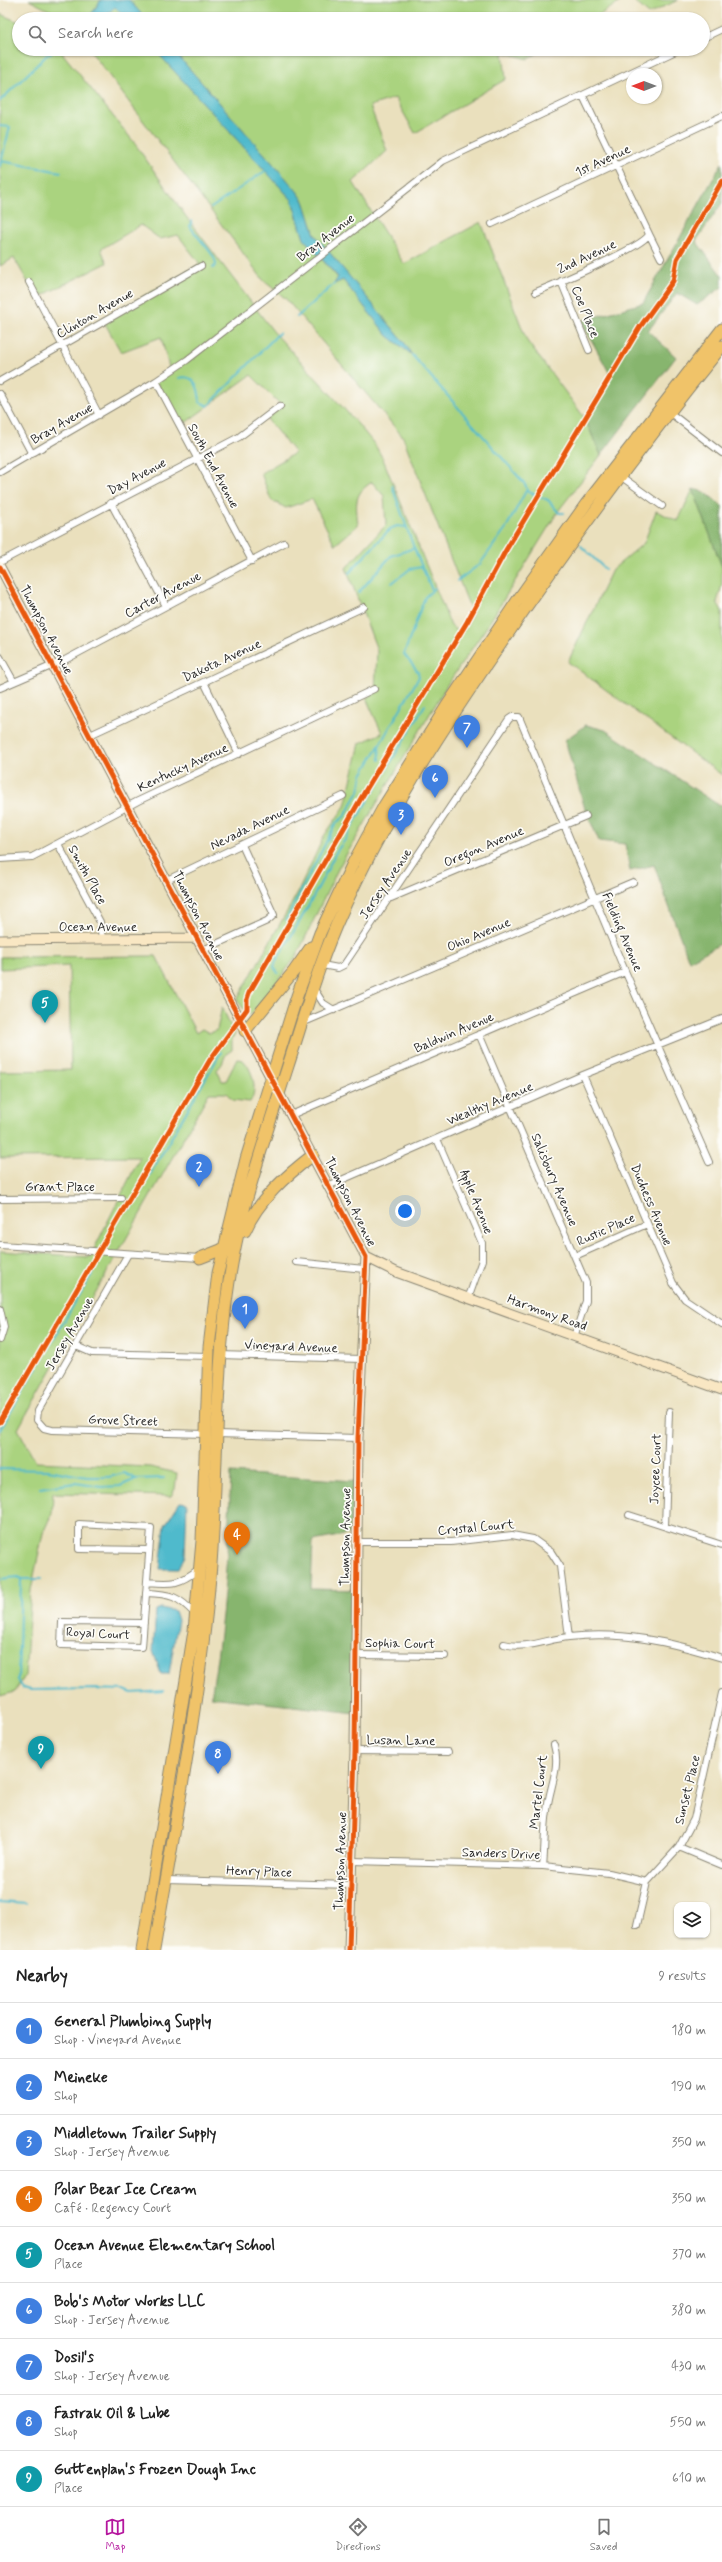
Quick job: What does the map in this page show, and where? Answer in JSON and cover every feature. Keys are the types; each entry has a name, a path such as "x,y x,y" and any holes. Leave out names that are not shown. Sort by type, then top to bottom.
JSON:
{"highway":[{"path":"154,1950 205,1632 213,1522 208,1356 218,1273 246,1159 271,1078 320,933 353,863 384,806 451,698 590,498 722,329"},
{"path":"142,1950 186,1693 196,1615 211,1434 220,1355 239,1228 302,1023 338,920 358,879 426,756 516,621 619,475 668,412 721,348"},
{"path":"245,1031 294,971 320,933"},
{"path":"234,1255 255,1211 297,1167 313,1155"},
{"path":"200,1258 223,1249"},
{"path":"200,1258 209,1263 218,1273"}],"street":[{"path":"710,34 722,28"},
{"name":"Bray Avenue","path":"0,472 156,381 187,360 400,195 442,160 583,96 666,56"},
{"path":"583,96 618,166 647,237 661,258"},
{"name":"1st Avenue","path":"492,224 722,116"},
{"name":"2nd Avenue","path":"536,292 561,281 647,237"},
{"name":"Clinton Avenue","path":"0,381 201,266"},
{"name":"Coe Place","path":"561,281 589,350"},
{"path":"29,282 99,415"},
{"name":"South End Avenue","path":"156,381 252,561"},
{"path":"0,394 32,454"},
{"name":"Day Avenue","path":"0,562 246,433 280,406"},
{"path":"668,412 722,453"},
{"path":"619,475 662,506"},
{"path":"111,503 166,606"},
{"name":"Carter Avenue","path":"0,688 52,665 284,543"},
{"name":"Thompson Avenue","path":"0,567 204,950 245,1031 330,1185 366,1257 364,1269 358,1438 355,1751 349,1950"},
{"name":"Dakota Avenue","path":"90,735 364,607"},
{"path":"0,657 14,682"},
{"path":"204,682 239,754"},
{"name":"Kentucky Avenue","path":"0,860 32,857 128,807 374,689"},
{"name":"Jersey Avenue","path":"322,965 338,968 344,965 391,898 512,717"},
{"name":"Fielding Avenue","path":"512,717 519,717 522,722 625,972 709,1162"},
{"name":"Nevada Avenue","path":"167,880 342,796"},
{"name":"Oregon Avenue","path":"391,898 586,816"},
{"name":"Smith Place","path":"58,844 100,922 102,939"},
{"path":"204,950 267,921 274,915 242,845"},
{"name":"Ohio Avenue","path":"302,1023 633,882"},
{"name":"Ocean Avenue","path":"0,940 197,938"},
{"name":"Baldwin Avenue","path":"291,1115 625,972"},
{"path":"314,989 323,1003 334,1010"},
{"name":"Wealthy Avenue","path":"330,1185 583,1075 722,1019"},
{"name":"Salisbury Avenue","path":"479,1034 586,1282 587,1296 574,1337"},
{"name":"Duchess Avenue","path":"583,1075 647,1224 680,1294 722,1324"},
{"name":"Apple Avenue","path":"437,1139 482,1243 482,1260 468,1299"},
{"name":"Grant Place","path":"0,1199 121,1198"},
{"name":"Rustic Place","path":"575,1256 647,1224"},
{"path":"0,1245 200,1258"},
{"name":"Jersey Avenue","path":"41,1426 37,1420 38,1411 128,1254"},
{"name":"Harmony Road","path":"366,1257 384,1268 722,1390"},
{"path":"296,1262 364,1269"},
{"path":"0,1309 4,1327 0,1340"},
{"path":"76,1346 92,1353 208,1356"},
{"name":"Vineyard Avenue","path":"220,1355 361,1360"},
{"name":"Joycee Court","path":"665,1526 669,1412"},
{"name":"Grove Street","path":"41,1426 52,1430 358,1438"},
{"path":"629,1515 722,1545"},
{"name":"Royal Court","path":"144,1623 62,1622 61,1645 142,1647 144,1623 146,1593 147,1582 149,1550 151,1528 79,1524 79,1549 149,1550"},
{"name":"Crystal Court","path":"357,1542 451,1542 512,1535 533,1539 551,1552 560,1566 569,1637"},
{"path":"147,1582 173,1584 183,1581 200,1568"},
{"path":"146,1593 167,1594 182,1600 196,1615"},
{"path":"504,1644 518,1647 569,1637 613,1635 646,1638 675,1644 722,1658"},
{"name":"Sophia Court","path":"356,1655 445,1656"},
{"name":"Sunset Place","path":"647,1882 679,1847 694,1819 722,1693"},
{"name":"Martel Court","path":"543,1866 547,1809 556,1768 554,1745"},
{"name":"Lusan Lane","path":"355,1751 448,1752"},
{"path":"679,1847 722,1865"},
{"name":"Sanders Drive","path":"352,1861 543,1866 609,1873 647,1882"},
{"name":"Henry Place","path":"166,1880 351,1885"},
{"path":"638,1925 647,1882"}],"green space":[{"path":"29,0 101,0 93,12 52,12"},
{"path":"129,0 623,0 604,12 140,12"},
{"path":"633,0 678,0 653,12 647,12"},
{"path":"115,7 120,12 110,12"},
{"path":"0,14 12,19 12,56 65,56 133,141 187,218 273,331 357,423 375,445 383,459 451,626 457,631 466,628 472,613 403,437 286,299 264,281 94,56 160,56 292,200 304,239 338,278 334,284 343,280 387,335 411,354 404,342 315,235 304,201 296,190 178,56 503,56 506,79 415,133 395,98 370,106 387,151 353,182 404,264 481,222 527,341 584,417 601,455 559,510 486,628 447,685 339,867 296,957 252,1014 247,1013 237,1000 298,892 324,836 345,806 360,743 382,733 366,698 375,693 377,650 346,568 386,525 384,496 372,482 366,486 357,500 358,525 335,545 312,499 286,508 271,500 261,473 295,453 267,419 282,406 251,375 181,426 155,380 170,371 161,337 121,352 103,320 200,264 178,235 160,239 141,225 101,249 107,263 37,298 14,258 0,266"},
{"path":"517,56 533,56 528,59"},
{"path":"722,163 722,203 696,241 722,276 722,287 697,305 677,293 648,331 676,357 601,455 584,417 610,374 581,321 643,303"},
{"path":"693,489 722,567 722,585 717,602 722,611 722,775 568,662 612,570 644,543 656,511 678,521"},
{"path":"693,489 705,492 722,506 722,567"},
{"path":"586,725 605,730 717,804 722,805 722,943 689,961 654,865 630,871 625,844 599,841 585,809 565,740"},
{"path":"156,956 196,1033 202,1029 209,1033 217,1030 222,1007 235,1035 232,1038 232,1050 226,1054 222,1064 217,1070 222,1081 226,1081 237,1059 243,1060 252,1075 254,1092 250,1102 233,1100 226,1093 209,1093 18,1429 36,1462 150,1467 177,1473 175,1489 171,1496 53,1493 52,1513 43,1533 31,1590 25,1676 15,1692 0,1696 0,1251 90,1257 140,1157 0,1158 0,1071 71,1070 69,966 0,969 0,957"},
{"path":"231,1473 355,1481 355,1533 313,1541 311,1589 357,1590 356,1713 211,1697 225,1585"}],"water":[{"path":"101,0 129,0 140,12 120,12 115,7 110,12 93,12"},
{"path":"160,56 178,56 296,190 304,201 315,235 404,342 412,355 387,335 343,280 334,284 338,277 304,239 292,200"},
{"path":"180,1502 187,1503 185,1556 178,1569 160,1569 165,1525"},
{"path":"161,1608 175,1611 178,1620 169,1674 161,1674 153,1651 156,1610"}],"waterway":[{"path":"0,101 46,56"},
{"path":"0,126 10,127 0,166"},
{"path":"1,161 61,172"},
{"path":"211,208 265,171"},
{"path":"192,221 190,226 213,256 216,265 213,268"},
{"path":"297,317 334,284"},
{"path":"179,378 185,377 193,380 199,392 200,402 208,406 279,333"},
{"path":"412,355 524,483 529,492 548,500 559,513 564,513"},
{"path":"392,486 414,548 432,590"},
{"path":"457,581 480,564 506,528 527,489"},
{"path":"349,573 390,529 397,526 406,527"},
{"path":"581,546 605,569"},
{"path":"359,592 391,556 414,548"},
{"path":"392,583 410,569 422,567"},
{"path":"286,920 336,823 344,817 359,792 362,775 419,677 418,672 404,654 425,597 435,588"},
{"path":"278,973 274,967 276,961 321,883 336,852 347,837 425,705"},
{"path":"379,747 380,760"},
{"path":"130,1209 221,1052"},
{"path":"0,1430 96,1267"},
{"path":"0,1469 48,1470 87,1477 109,1477 124,1473 136,1479 164,1478"},
{"path":"40,1488 75,1483 102,1487 120,1486 136,1479"},
{"path":"0,1579 18,1577 21,1580 18,1680 23,1688 31,1690 124,1690 132,1693 164,1691"},
{"path":"20,1579 41,1579"},
{"path":"0,1902 26,1904"}],"cycle path":[{"path":"0,1422 210,1060 247,1009 247,999 249,993 367,788 467,622 506,550 640,327 673,281 677,259 722,181"},
{"path":"0,567 366,1257 358,1438 355,1751 349,1950"}],"place":[{"name":"Dosil's","path":"467,748"},
{"name":"Bob's Motor Works LLC","path":"435,798"},
{"name":"Middletown Trailer Supply","path":"401,835"},
{"name":"Ocean Avenue Elementary School","path":"45,1023"},
{"name":"Meineke","path":"199,1187"},
{"name":"General Plumbing Supply","path":"245,1329"},
{"name":"Polar Bear Ice Cream","path":"237,1555"},
{"name":"Guttenplan's Frozen Dough Inc","path":"41,1769"},
{"name":"Fastrak Oil & Lube","path":"218,1774"}]}
